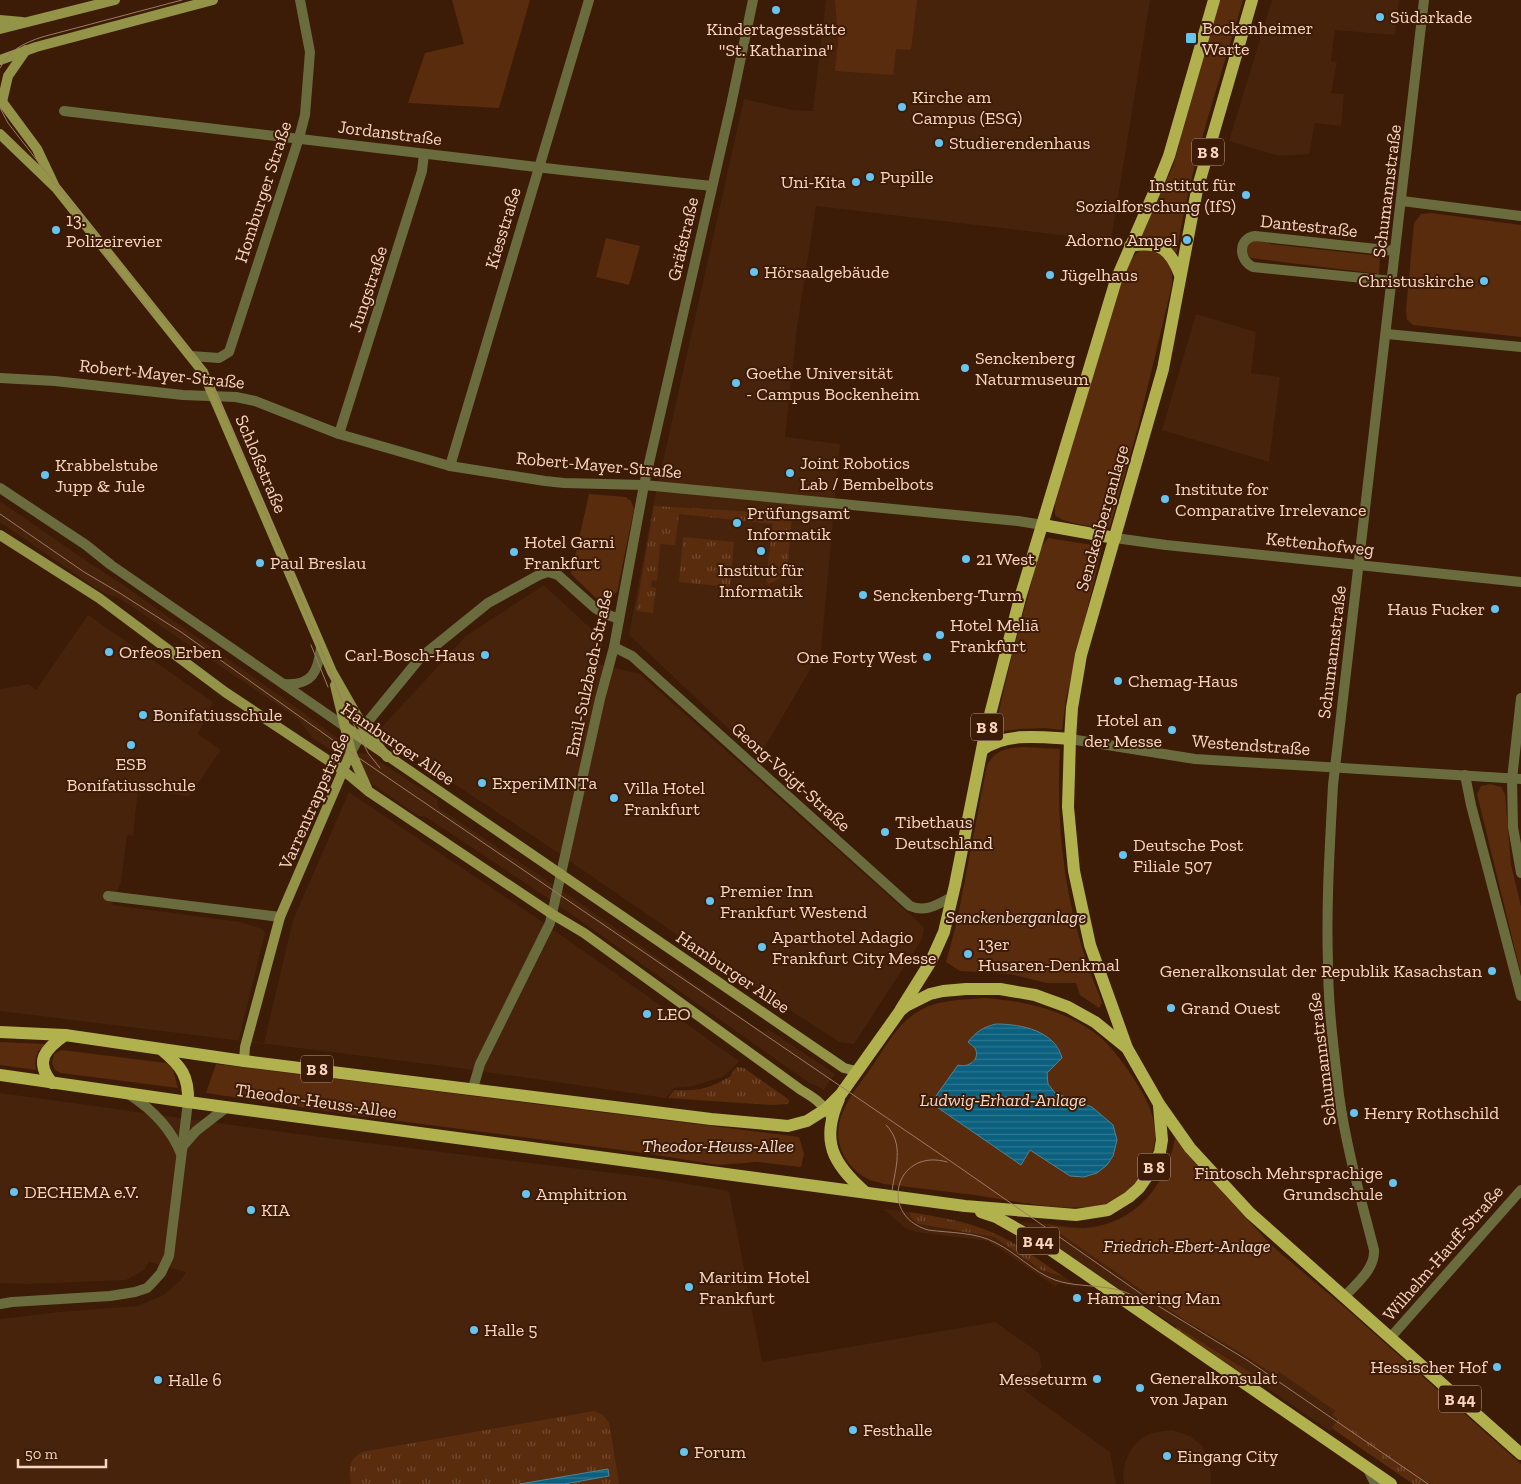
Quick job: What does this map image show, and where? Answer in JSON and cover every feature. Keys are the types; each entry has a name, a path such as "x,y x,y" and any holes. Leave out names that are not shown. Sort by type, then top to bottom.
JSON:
{"main road":[{"name":"B 8","path":"828,1113 900,1011 937,950 944,932 982,750 1009,636 1106,311 1130,246 1169,156 1214,0"},
{"name":"Senckenberganlage","path":"1126,1048 1090,945 1075,879 1068,807 1072,708 1081,655 1163,369 1180,275 1202,172 1252,0"},
{"path":"1130,246 1147,244 1162,248 1172,256 1180,275"},
{"name":"Robert-Mayer-Straße","path":"1043,525 1115,538"},
{"name":"Westendstraße","path":"982,750 989,744 1018,738 1048,737 1070,739"},
{"path":"900,1011 930,994 943,991 976,988 1011,990 1035,995 1068,1007 1095,1022 1126,1048"},
{"name":"Theodor-Heuss-Allee","path":"0,1032 64,1035 244,1061 750,1123 796,1125 828,1113"},
{"path":"52,1082 44,1070 43,1056 51,1045 64,1035"},
{"name":"B 8","path":"865,1192 965,1206 1076,1215 1108,1210 1129,1197 1139,1188 1153,1168 1160,1152 1162,1140 1159,1104 1126,1048"},
{"path":"161,1049 183,1071 188,1084 188,1102"},
{"name":"Theodor-Heuss-Allee","path":"0,1075 127,1094 865,1192"},
{"name":"B 44","path":"1159,1104 1190,1148 1250,1213 1521,1454"},
{"path":"828,1113 835,1159 844,1172 865,1192"},
{"name":"B 44","path":"965,1206 996,1217 1035,1239 1391,1484"}],"street":[{"path":"0,30 115,0"},
{"path":"0,60 26,50 213,0"},
{"name":"Homburger Straße","path":"191,356 219,358 229,352 299,138 305,115 310,52 300,0"},
{"name":"Kiesstraße","path":"450,466 589,0"},
{"name":"Gräfstraße","path":"644,485 753,0"},
{"name":"Schumannstraße","path":"1344,1297 1372,1265 1374,1250 1353,1166 1340,1096 1333,1034 1328,964 1328,893 1335,768 1387,334 1424,0"},
{"path":"0,20 28,22"},
{"path":"1,100 8,76 26,50"},
{"name":"Schloßstraße","path":"1,100 37,149 56,188"},
{"name":"Jordanstraße","path":"64,111 712,186"},
{"name":"Schloßstraße","path":"0,134 56,188 203,372 332,672 362,733 387,757"},
{"name":"Jungstraße","path":"339,434 422,171 424,154"},
{"path":"1402,201 1521,216"},
{"name":"Dantestraße","path":"1393,281 1252,267 1245,262 1242,255 1242,247 1244,240 1256,236 1395,251"},
{"path":"1387,334 1521,347"},
{"name":"Robert-Mayer-Straße","path":"0,378 55,380 140,391 236,396 254,401 339,434 450,466 564,483 644,485 1043,525"},
{"name":"Emil-Sulzbach-Straße","path":"474,1088 480,1064 547,930 552,914 614,646 644,485"},
{"name":"Hamburger Allee","path":"0,488 86,545 347,728 362,733"},
{"path":"0,535 99,598 225,692 344,771 368,791 552,914 584,933 801,1090 814,1097 828,1113"},
{"name":"Kettenhofweg","path":"1115,538 1521,582"},
{"name":"Varrentrappstraße","path":"244,1061 245,1047 280,917 352,752 362,733 420,658 488,604 539,575 548,572 558,575 603,614 619,619"},
{"name":"Georg-Voigt-Straße","path":"614,646 632,656 910,906 921,910 926,909 952,897"},
{"path":"282,684 296,685 316,671 319,664 321,647"},
{"name":"Schloßstraße","path":"332,672 352,752 368,791"},
{"path":"1521,698 1513,827 1521,873"},
{"name":"Westendstraße","path":"1070,739 1194,759 1517,779"},
{"name":"Hamburger Allee","path":"387,757 844,1068 856,1071"},
{"path":"1465,775 1471,805 1521,996"},
{"path":"108,896 280,917"},
{"path":"127,1094 146,1106 159,1118 182,1151"},
{"path":"0,1304 126,1294 146,1288 161,1273 167,1263 188,1102"},
{"path":"182,1151 196,1131 228,1107"},
{"name":"Wilhelm-Hauff-Straße","path":"1390,1338 1521,1190"},
{"path":"0,1300 12,1302"},
{"path":"1368,1469 1375,1484"}],"shaded area":[{"name":"Goethe Universität - Campus Bockenheim","path":"826,0 1150,0 1111,241 816,206 797,328 785,437 840,444 821,651 759,757 629,635 653,506 744,99 792,110 813,111"},
{"path":"1272,0 1399,0 1395,35 1335,30 1331,61 1337,62 1331,93 1344,94 1341,126 1315,123 1309,154 1279,156 1229,141"},
{"path":"1196,314 1256,332 1251,373 1280,377 1269,462 1162,430"},
{"path":"0,501 123,585 300,710 357,753 368,754 437,799 439,808 567,894 763,1032 769,1030 835,1074 824,1090 808,1082 554,902 426,817 418,816 374,785 353,766 313,738 297,718 119,598 103,593 0,522"},
{"path":"544,585 603,640 598,664 640,674 924,927 922,939 854,1044 839,1042 725,968 542,842 382,736 381,728 466,636"},
{"path":"88,615 213,702 198,734 221,750 189,796 138,789 133,836 127,835 121,881 112,905 240,922 263,929 265,933 239,1039 264,1043 293,920 349,792 541,921 739,1061 722,1077 693,1086 674,1088 666,1098 459,1068 0,1011 0,689 29,684 36,690"},
{"path":"0,1093 304,1135 653,1178 729,1191 762,1362 995,1322 1039,1353 1042,1367 1025,1391 1110,1452 1116,1484 0,1484 0,1319 137,1306 162,1296 180,1281 186,1272 149,1262 144,1270 126,1280 27,1284 0,1283"},
{"path":"884,1209 909,1212 912,1219 918,1224 994,1237 1041,1270 1064,1277 1079,1287 1058,1283 1056,1287 988,1241 916,1232 905,1228"},
{"path":"1019,1222 1046,1224 1186,1321 1276,1376 1279,1372 1335,1411 1333,1415 1433,1484 1413,1484 1267,1388 1269,1384 1178,1328"},
{"name":"Eingang City","path":"1172,1430 1190,1436 1202,1446 1210,1463 1211,1484 1124,1484 1125,1462 1133,1446 1151,1433"}],"green space":[{"path":"452,0 530,0 499,108 408,103 425,53 464,44"},
{"path":"835,0 917,0 911,50 896,49 893,75 835,71 838,42"},
{"path":"1219,0 1243,0 1197,156 1177,252 1175,252 1172,249 1139,240 1173,166"},
{"path":"1431,213 1521,225 1521,337 1413,325 1407,320 1406,310 1414,223 1421,214"},
{"path":"606,238 640,246 629,285 596,277"},
{"path":"1250,240 1269,242 1270,244 1380,256 1379,274 1251,258 1246,255 1247,242"},
{"path":"1148,248 1161,254 1168,262 1172,271 1172,285 1138,427 1110,527 1072,523 1055,515 1055,504 1123,274 1135,255"},
{"path":"589,494 626,497 631,501 634,509 617,592 606,600 597,599 571,574"},
{"path":"654,506 792,514 788,563 779,579 768,584 766,579 773,524 679,514 675,545 660,544 657,581 652,580 651,587 656,588 653,613 636,611"},
{"path":"683,537 734,542 730,587 679,582"},
{"path":"1048,538 1102,548 1066,699 1062,730 1045,728 995,732 1036,562"},
{"name":"Senckenberganlage","path":"1024,747 1060,749 1060,828 1066,880 1077,932 1102,1003 1099,1008 1080,995 1076,983 1047,983 1010,974 960,971 946,962 957,921 987,765 1002,750"},
{"path":"1490,784 1501,787 1505,794 1511,864 1521,907 1521,974 1477,794 1481,786"},
{"name":"Ludwig-Erhard-Anlage","path":"985,998 1041,1007 1080,1023 1103,1039 1137,1083 1150,1109 1154,1122 1154,1148 1149,1162 1137,1180 1120,1196 1105,1204 1091,1207 1075,1208 1022,1203 872,1181 858,1173 846,1159 839,1142 838,1133 842,1114 853,1094 899,1027 919,1011 935,1004"},
{"path":"0,1042 46,1044 36,1056 36,1070 0,1065"},
{"path":"62,1050 166,1063 173,1069 178,1088 61,1073 55,1070 52,1063 54,1054"},
{"name":"Theodor-Heuss-Allee","path":"216,1064 799,1137 804,1154 801,1167 757,1162 718,1165 644,1153 360,1116 206,1093"},
{"path":"737,1067 744,1068 788,1099 788,1104 772,1105 668,1098 674,1090 691,1090 716,1084 731,1076"},
{"name":"Friedrich-Ebert-Anlage","path":"1175,1138 1272,1246 1349,1311 1521,1464 1521,1484 1433,1484 1332,1415 1335,1411 1279,1372 1276,1376 1186,1321 1046,1224 1084,1228 1102,1225 1119,1219 1133,1211 1146,1200 1165,1171"},
{"path":"909,1212 956,1221 991,1232 1018,1246 1064,1277 1041,1270 994,1237 918,1224 912,1219"},
{"path":"1177,1327 1258,1377 1255,1382 1176,1329"},
{"path":"594,1411 603,1415 609,1423 619,1484 564,1484 609,1476 607,1469 520,1484 351,1484 350,1465 354,1458 362,1452"},
{"path":"1339,1418 1433,1484 1413,1484 1332,1428"}],"water":[{"path":"996,1024 1006,1024 1036,1031 1052,1041 1062,1058 1047,1073 1048,1084 1055,1093 1092,1107 1113,1125 1117,1140 1113,1156 1107,1165 1097,1173 1084,1177 1070,1176 1030,1150 1021,1165 931,1103 958,1065 969,1064 975,1059 975,1048 968,1042 980,1030"},
{"path":"608,1469 609,1476 564,1484 520,1484"}],"tram line":[{"path":"0,68 12,52 35,39 182,0"},
{"path":"0,108 8,123 53,181 114,254 206,372 234,434 340,696 368,753 380,768"},
{"path":"94,242 154,316"},
{"path":"0,514 84,572 181,632 337,743 959,1167 1160,1307 1247,1360 1428,1484"},
{"path":"311,645 328,687"},
{"path":"886,1125 892,1132 897,1148 892,1191"},
{"path":"947,1162 929,1160 915,1164 905,1173 899,1185 898,1198 902,1211 912,1222 928,1230 989,1239 1004,1247 1047,1277 1055,1280 1116,1289 1138,1298"}],"place":[{"name":"Kindertagesstätte \"St. Katharina\"","path":"776,10"},
{"name":"Südarkade","path":"1380,17"},
{"name":"Bockenheimer Warte","path":"1191,38"},
{"name":"Kirche am Campus (ESG)","path":"902,107"},
{"name":"Studierendenhaus","path":"939,143"},
{"name":"Pupille","path":"870,177"},
{"name":"Uni-Kita","path":"856,182"},
{"name":"Institut für Sozialforschung (IfS)","path":"1246,195"},
{"name":"13. Polizeirevier","path":"56,230"},
{"name":"Adorno Ampel","path":"1187,240"},
{"name":"Hörsaalgebäude","path":"754,272"},
{"name":"Jügelhaus","path":"1050,275"},
{"name":"Christuskirche","path":"1484,281"},
{"name":"Senckenberg Naturmuseum","path":"965,368"},
{"name":"Goethe Universität - Campus Bockenheim","path":"736,383"},
{"name":"Joint Robotics Lab / Bembelbots","path":"790,473"},
{"name":"Krabbelstube Jupp & Jule","path":"45,475"},
{"name":"Institute for Comparative Irrelevance","path":"1165,499"},
{"name":"Prüfungsamt Informatik","path":"737,523"},
{"name":"Institut für Informatik","path":"761,551"},
{"name":"Hotel Garni Frankfurt","path":"514,552"},
{"name":"21 West","path":"966,559"},
{"name":"Paul Breslau","path":"260,563"},
{"name":"Senckenberg-Turm","path":"863,595"},
{"name":"Haus Fucker","path":"1495,609"},
{"name":"Hotel Meliã Frankfurt","path":"940,635"},
{"name":"Orfeos Erben","path":"109,652"},
{"name":"Carl-Bosch-Haus","path":"485,655"},
{"name":"One Forty West","path":"927,657"},
{"name":"Chemag-Haus","path":"1118,681"},
{"name":"Bonifatiusschule","path":"143,715"},
{"name":"Hotel an der Messe","path":"1172,730"},
{"name":"ESB Bonifatiusschule","path":"131,745"},
{"name":"ExperiMINTa","path":"482,783"},
{"name":"Villa Hotel Frankfurt","path":"614,798"},
{"name":"Tibethaus Deutschland","path":"885,832"},
{"name":"Deutsche Post Filiale 507","path":"1123,855"},
{"name":"Premier Inn Frankfurt Westend","path":"710,901"},
{"name":"Aparthotel Adagio Frankfurt City Messe","path":"762,947"},
{"name":"13er Husaren-Denkmal","path":"968,954"},
{"name":"Generalkonsulat der Republik Kasachstan","path":"1492,971"},
{"name":"Grand Ouest","path":"1171,1008"},
{"name":"LEO","path":"647,1014"},
{"name":"Henry Rothschild","path":"1354,1113"},
{"name":"Fintosch Mehrsprachige Grundschule","path":"1393,1183"},
{"name":"DECHEMA e.V.","path":"14,1192"},
{"name":"Amphitrion","path":"526,1194"},
{"name":"KIA","path":"251,1210"},
{"name":"Maritim Hotel Frankfurt","path":"689,1287"},
{"name":"Hammering Man","path":"1077,1298"},
{"name":"Halle 5","path":"474,1330"},
{"name":"Hessischer Hof","path":"1497,1367"},
{"name":"Messeturm","path":"1097,1379"},
{"name":"Halle 6","path":"158,1380"},
{"name":"Generalkonsulat von Japan","path":"1140,1388"},
{"name":"Festhalle","path":"853,1430"},
{"name":"Forum","path":"684,1452"},
{"name":"Eingang City","path":"1167,1456"}]}
